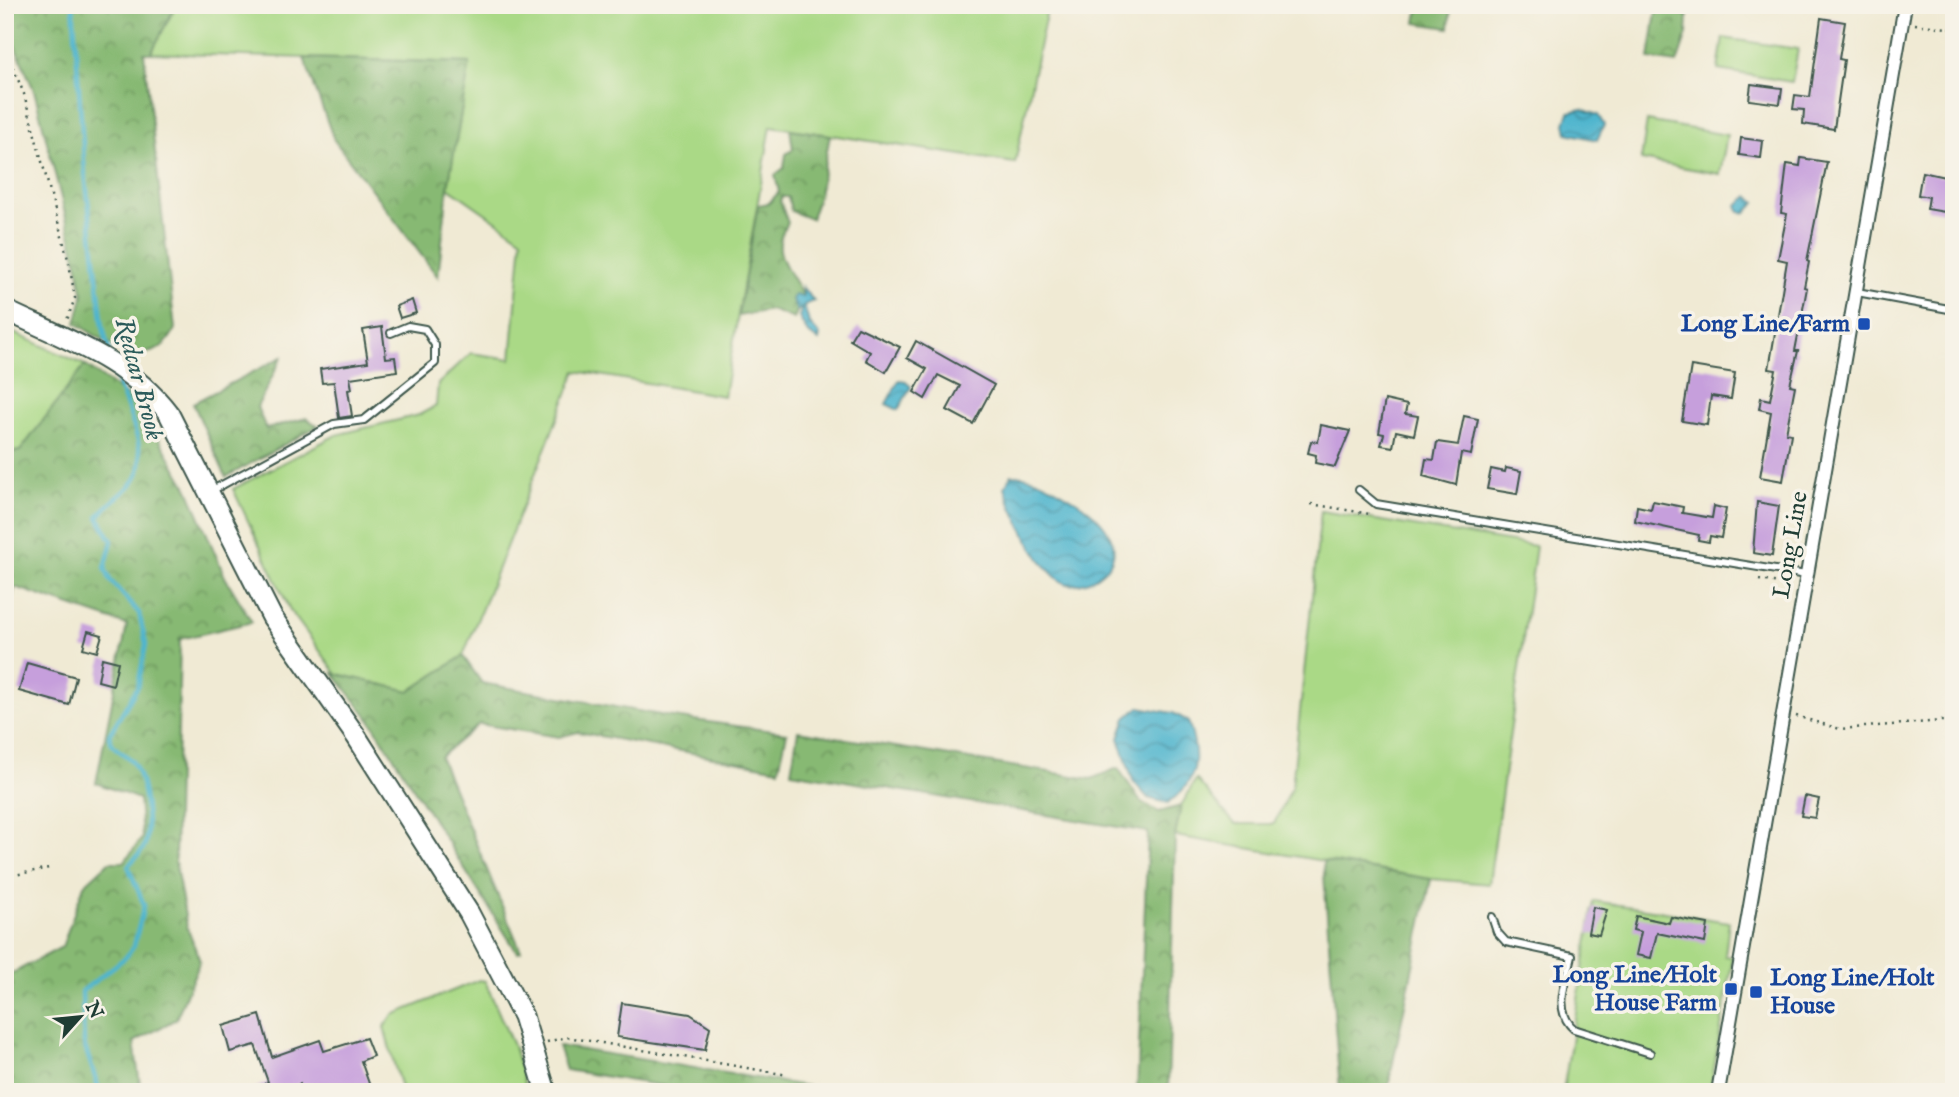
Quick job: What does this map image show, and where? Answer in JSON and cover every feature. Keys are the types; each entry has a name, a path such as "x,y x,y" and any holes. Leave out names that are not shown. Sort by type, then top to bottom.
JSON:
{"main road":[{"path":"5,310 106,358 147,387 178,429 272,617 393,792 469,912 512,991 533,1045 546,1092"}],"street":[{"name":"Long Line","path":"1718,1092 1905,5"}],"lane":[{"path":"1857,292 1954,310"},
{"path":"209,492 334,424 364,420 435,363 435,345 425,330 408,326 391,333"},
{"path":"1359,490 1376,504 1807,575"},
{"path":"1492,917 1497,932 1506,942 1573,956 1561,1003 1566,1022 1574,1028 1650,1053"}],"path":[{"path":"1902,22 1954,29"},
{"path":"5,48 24,94 69,263 75,298 62,336"},
{"path":"1783,713 1840,729 1954,720"},
{"path":"5,877 50,868"},
{"path":"533,1045 567,1037 788,1075"}],"green space":[{"path":"7,5 176,5 151,53 144,53 175,329 165,343 154,351 141,353 114,346 76,323 83,297 77,262 34,90 10,35"},
{"path":"176,5 1048,5 1015,163 771,126 724,396 576,371 463,656 369,718 290,610 233,489 336,435 419,415 436,406 438,384 471,353 511,359 522,239 448,187 469,63 151,53"},
{"path":"1419,5 1451,5 1449,28 1416,23"},
{"path":"1657,5 1677,5 1681,14 1688,16 1687,34 1677,63 1649,59"},
{"path":"1723,38 1798,49 1792,82 1718,70"},
{"path":"304,58 470,63 448,187 438,277 334,140"},
{"path":"1647,121 1727,135 1720,174 1641,160"},
{"path":"790,129 830,135 819,194 811,219 791,211 788,197 782,197 780,201 788,223 782,233 780,252 803,297 792,300 797,311 794,319 771,310 738,316 758,205 769,203 779,192 775,175 784,168 786,154 793,149"},
{"path":"5,329 85,365 20,451 5,453"},
{"path":"282,357 257,407 266,429 306,418 318,426 226,477 193,403"},
{"path":"85,365 139,404 188,489 225,577 252,622 180,639 175,861 187,927 200,961 176,1019 134,1042 141,1092 7,1092 5,977 62,947 84,885 109,862 124,862 142,838 139,799 96,783 127,625 15,587 5,624 5,453 20,451"},
{"path":"1321,511 1536,546 1489,884 1431,879 1175,836 1181,806 1196,779 1235,824 1274,824 1292,787"},
{"path":"463,656 482,683 666,716 787,733 779,769 578,732 559,737 479,724 440,757 521,951 517,952 369,718 333,673 410,691"},
{"path":"798,731 1091,779 1118,768 1140,801 1159,812 1181,806 1175,836 1168,1092 1137,1092 1148,832 791,772"},
{"path":"1323,861 1431,879 1387,1092 1340,1092"},
{"path":"1594,901 1729,922 1725,956 1733,957 1710,1092 1563,1092"},
{"path":"479,980 485,981 515,1050 527,1092 402,1092 384,1027 393,1015"},
{"path":"558,1046 843,1092 701,1092 566,1070"}],"water":[{"path":"1582,109 1598,115 1604,125 1597,140 1567,133 1565,123 1569,112"},
{"path":"1749,196 1756,203 1745,213 1740,212 1737,205"},
{"path":"802,287 814,301 804,305 809,323 820,335 819,341 807,332 799,317 802,308 797,311 792,300 794,295 803,297"},
{"path":"899,380 906,381 911,387 898,410 886,404"},
{"path":"1011,475 1035,479 1049,485 1081,505 1101,522 1113,543 1113,554 1109,565 1099,575 1084,582 1068,584 1048,570 1029,542 1008,498 1005,487"},
{"path":"1139,707 1173,713 1188,721 1192,733 1195,756 1192,776 1179,794 1168,803 1148,798 1133,781 1119,738 1126,718"}],"building":[{"path":"1821,18 1845,22 1839,59 1844,60 1834,129 1803,124 1804,110 1793,109 1795,95 1810,97"},
{"path":"1751,84 1782,88 1780,104 1749,100"},
{"path":"1741,138 1763,141 1761,158 1739,155"},
{"path":"1801,158 1827,162 1807,261 1809,262 1804,287 1807,288 1790,385 1795,386 1786,433 1791,434 1783,481 1760,477 1771,412 1759,409 1761,398 1770,400 1776,370 1769,369 1787,261 1778,259 1787,214 1781,213 1787,164 1800,166"},
{"path":"1922,172 1954,179 1951,213 1927,209 1929,197 1918,195"},
{"path":"412,300 416,313 400,318 396,306"},
{"path":"382,327 386,358 395,357 397,371 350,378 352,389 348,390 352,416 339,418 334,382 322,383 320,369 368,362 363,330"},
{"path":"858,327 900,347 886,372 866,360 870,352 850,340"},
{"path":"916,341 994,385 973,424 947,410 960,386 938,375 925,399 914,392 927,369 907,358"},
{"path":"1691,366 1735,373 1731,399 1711,396 1707,425 1682,421"},
{"path":"1385,400 1407,405 1405,414 1418,416 1414,435 1396,431 1393,447 1381,445 1384,434 1379,433"},
{"path":"1464,416 1478,419 1471,455 1461,453 1456,485 1423,476 1426,459 1434,460 1437,442 1458,445"},
{"path":"1321,425 1350,431 1335,467 1315,463 1316,455 1308,453 1311,441 1318,442"},
{"path":"1506,468 1521,471 1517,494 1487,489 1491,469 1505,472"},
{"path":"1653,501 1683,507 1682,513 1712,518 1714,506 1726,509 1721,538 1710,536 1709,542 1698,540 1699,535 1635,521 1637,506 1651,509"},
{"path":"1757,502 1779,506 1772,556 1753,553"},
{"path":"88,631 102,635 97,652 83,648"},
{"path":"102,658 118,662 113,685 98,681"},
{"path":"27,663 76,677 69,705 19,691"},
{"path":"1805,796 1819,799 1815,818 1801,816"},
{"path":"1593,907 1607,910 1599,935 1588,933"},
{"path":"1636,916 1669,923 1671,917 1708,924 1705,943 1657,933 1651,958 1636,955 1641,932 1633,930"},
{"path":"622,1003 690,1014 710,1027 705,1050 617,1037"},
{"path":"260,1015 272,1057 320,1040 324,1051 366,1038 373,1056 361,1061 372,1092 302,1092 300,1084 279,1092 247,1092 268,1082 255,1045 230,1052 223,1026"}],"waterway":[{"name":"Redcar Brook","path":"73,5 85,174 103,327 110,355"},
{"name":"Redcar Brook","path":"100,1092 84,1044 82,991 126,957 134,946 144,905 128,866 143,849 147,831 146,806 137,770 130,759 115,748 109,735 138,686 146,644 139,613 110,580 105,568 112,541 98,517 132,484 140,468 138,442 115,374"}],"place":[{"name":"Long Line/Farm","path":"1864,324"},
{"name":"Long Line/Holt House Farm","path":"1731,989"},
{"name":"Long Line/Holt House","path":"1756,992"}]}
